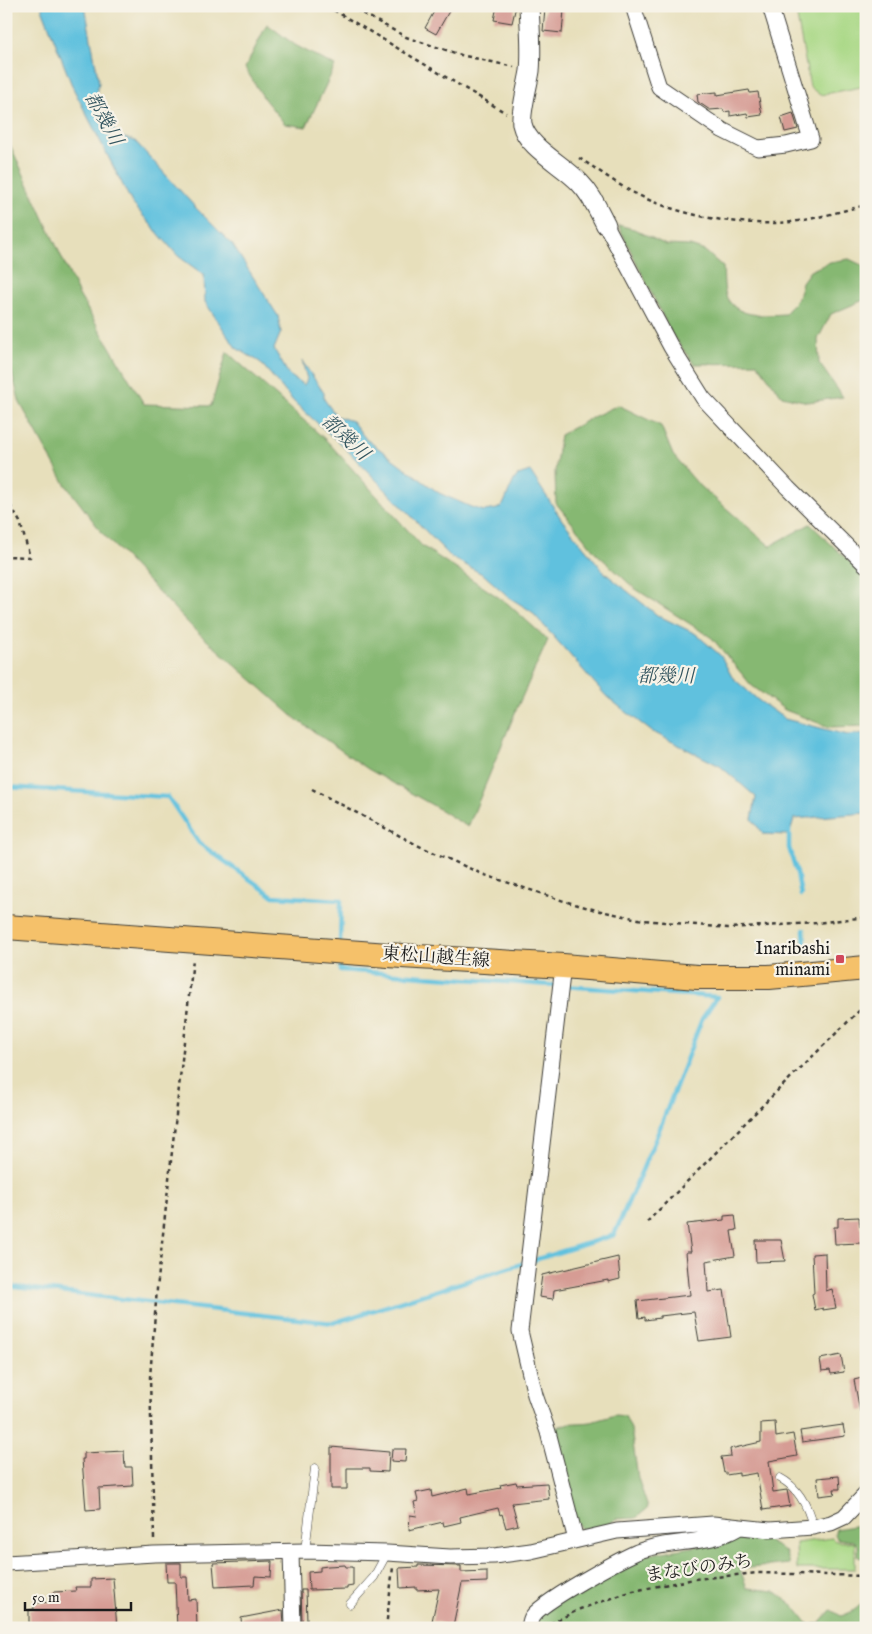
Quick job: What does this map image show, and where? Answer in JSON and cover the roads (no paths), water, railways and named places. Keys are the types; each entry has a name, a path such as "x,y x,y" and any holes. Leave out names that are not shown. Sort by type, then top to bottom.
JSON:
{"main road":[{"name":"東松山越生線","path":"6,927 563,966 696,978 769,977 866,968"}],"street":[{"path":"529,6 531,48 530,70 521,122 524,131 533,142 579,181 587,191 671,347 703,398 788,488 866,565"},
{"path":"633,6 659,87 722,130 758,148 786,145 811,139 770,6"},
{"path":"563,966 520,1331 535,1395 548,1432 576,1540"},
{"path":"6,1563 154,1554 298,1552 391,1553 450,1557 494,1556 531,1551 617,1531 713,1524 770,1530 813,1527 831,1523 844,1517 866,1494"},
{"path":"528,1628 532,1617 542,1607 593,1576 638,1552 731,1532 741,1526"},
{"path":"293,1628 298,1552"}],"lane":[{"path":"298,1552 315,1468"},
{"path":"780,1478 788,1482 797,1491 813,1527"},
{"path":"350,1604 374,1577 391,1553"}],"water":[{"name":"都幾川","path":"41,6 85,6 99,83 96,93 118,136 135,141 196,208 232,244 278,316 281,332 274,349 289,375 304,385 307,379 302,361 324,393 324,399 336,416 352,421 366,439 439,493 471,507 484,511 497,509 503,505 518,475 530,471 562,520 605,573 657,615 696,634 721,656 732,677 758,700 785,719 848,735 866,733 866,813 794,819 789,835 763,834 752,819 756,797 720,766 651,731 607,697 531,611 510,598 484,575 451,557 345,448 294,402 260,362 236,348 205,302 204,275 178,256 132,203 73,88"}],"waterway":[{"path":"6,787 168,797 199,843 273,896 341,900 340,944"},
{"path":"789,828 789,848 797,873 801,895"},
{"path":"759,953 765,950 805,946 804,930"},
{"path":"340,959 340,970 717,997"},
{"path":"6,1286 333,1323 614,1235 656,1138 702,1019 717,997"}],"place":[{"name":"Inaribashi minami","path":"840,959"}]}
